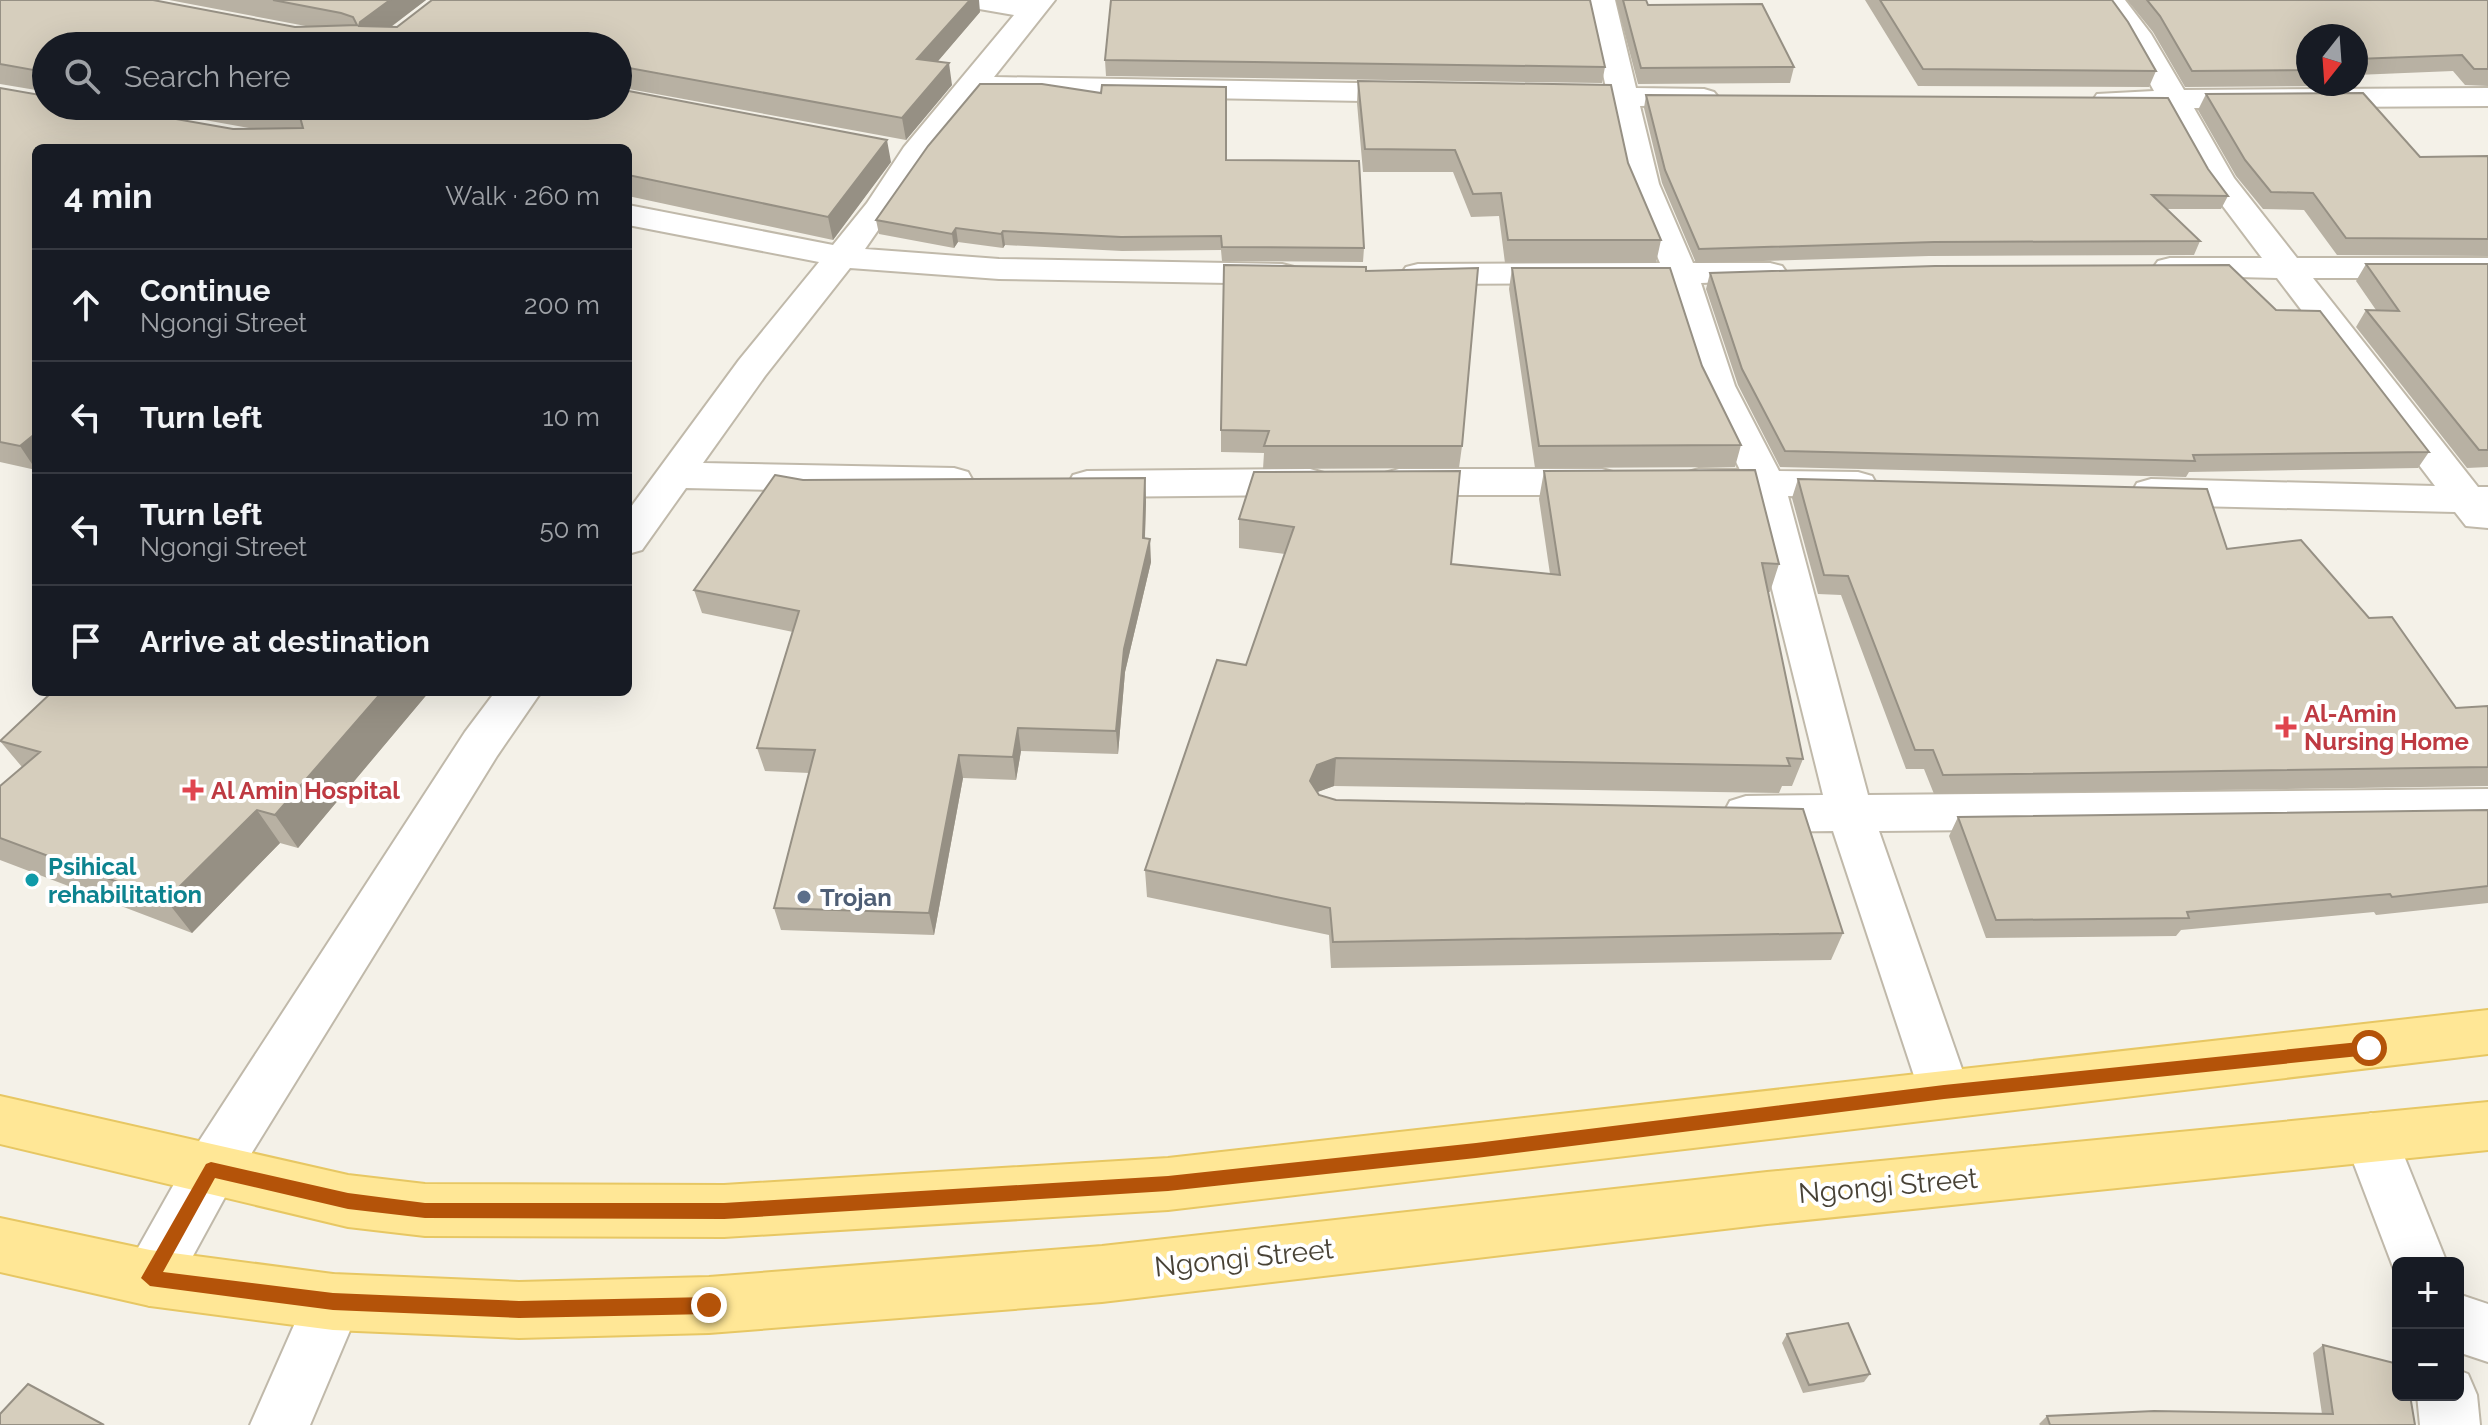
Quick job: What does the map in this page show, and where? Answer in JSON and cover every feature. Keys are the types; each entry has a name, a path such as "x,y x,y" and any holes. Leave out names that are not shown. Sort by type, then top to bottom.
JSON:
{"main road":[{"path":"0,1120 348,1201 425,1210 724,1211 1168,1184 1492,1149 1944,1092 2369,1048 2488,1032"},
{"name":"Ngongi Street","path":"0,1245 150,1278 333,1302 519,1310 709,1305 1071,1276 1767,1198 2488,1126"}],"street":[{"path":"972,0 1037,5"},
{"path":"1601,0 1643,184 1682,276 1717,386 1765,482 1851,816 1944,1092"},
{"path":"2111,0 2137,34 2220,181 2481,509"},
{"path":"632,534 752,368 842,257 900,152 974,85 1037,5"},
{"path":"974,85 1444,94"},
{"path":"1520,95 1734,98"},
{"path":"2081,100 2488,97"},
{"path":"632,216 842,257 999,269 1314,274"},
{"path":"2133,268 2488,268"},
{"path":"1390,274 1682,276 1806,272"},
{"path":"674,475 984,482"},
{"path":"1046,483 1765,482 1892,485"},
{"path":"2116,491 2481,509"},
{"path":"150,1278 211,1170 481,744 516,696"},
{"path":"1710,813 1851,816 2488,807"},
{"path":"2371,1138 2417,1257"},
{"path":"280,1425 333,1302"},
{"path":"2464,1325 2488,1333"},
{"path":"2448,1401 2450,1425"}],"building":[{"path":"0,0 153,0 295,27 357,25 353,17 341,13 273,0 390,0 360,22 359,26 397,27 432,0 970,0 917,59 949,63 902,118 632,69 632,32 32,32 32,70 0,64"},
{"path":"1111,0 1590,0 1605,67 1105,60"},
{"path":"1623,0 1646,0 1648,5 1762,4 1794,67 1641,68"},
{"path":"1880,0 2112,0 2156,71 1923,69"},
{"path":"2147,0 2488,0 2488,69 2474,69 2462,55 2368,59 2368,24 2296,24 2296,70 2192,71 2160,16"},
{"path":"1358,81 1611,85 1628,163 1661,240 1508,240 1501,193 1473,194 1455,150 1365,149"},
{"path":"980,84 1042,84 1101,93 1102,85 1226,87 1226,160 1359,161 1364,248 1222,247 1221,236 1121,237 1003,231 1001,234 956,228 952,234 876,220 928,146"},
{"path":"0,88 32,94 32,120 182,120 233,129 303,128 301,120 632,120 632,92 887,140 828,217 632,176 632,144 32,144 32,436 20,446 0,442"},
{"path":"2206,94 2366,96 2420,157 2488,156 2488,239 2346,238 2313,193 2271,192 2245,160"},
{"path":"1646,95 2168,98 2208,169 2228,196 2152,195 2200,241 1934,242 1699,249 1665,170"},
{"path":"2366,264 2488,264 2488,450 2479,450 2366,310 2399,311"},
{"path":"1224,265 1366,267 1366,271 1478,268 1462,446 1264,446 1269,431 1221,430"},
{"path":"2229,265 2276,310 2320,311 2429,452 2193,455 2195,461 1785,451 1742,369 1710,273 1935,266"},
{"path":"1512,268 1670,268 1702,366 1741,445 1539,446"},
{"path":"1755,470 1779,564 1762,563 1803,759 1787,758 1790,766 1336,758 1317,765 1310,781 1319,795 1336,800 1803,809 1843,933 1333,942 1330,908 1145,870 1217,660 1246,665 1294,527 1239,519 1254,472 1460,471 1451,564 1560,575 1544,471"},
{"path":"775,475 803,480 1145,478 1143,538 1150,539 1124,649 1116,731 1018,728 1013,757 959,755 929,913 774,908 815,750 757,748 799,611 694,590"},
{"path":"1798,479 2207,489 2227,549 2301,540 2369,618 2392,617 2456,708 2488,706 2488,767 1943,775 1933,750 1915,750 1848,576 1824,575"},
{"path":"48,696 379,696 275,815 257,810 166,900 0,838 0,786 40,752 0,741"},
{"path":"2488,810 2488,886 2392,897 2390,894 2187,912 2189,918 1996,920 1958,817"},
{"path":"1848,1323 1870,1374 1809,1385 1787,1334"},
{"path":"2323,1345 2392,1362 2392,1401 2411,1401 2415,1425 2050,1425 2047,1416 2154,1411 2333,1414"},
{"path":"28,1384 104,1425 0,1425 0,1414"}],"place":[{"name":"Al-Amin Nursing Home","path":"2286,727"},
{"name":"Al Amin Hospital","path":"193,790"},
{"name":"Psihical rehabilitation","path":"32,880"},
{"name":"Trojan","path":"804,897"}],"route":[{"path":"709,1305 519,1310 333,1302 150,1278 211,1170 348,1201 425,1210 724,1211 1168,1184 1476,1151 1944,1092 2369,1048"}]}
